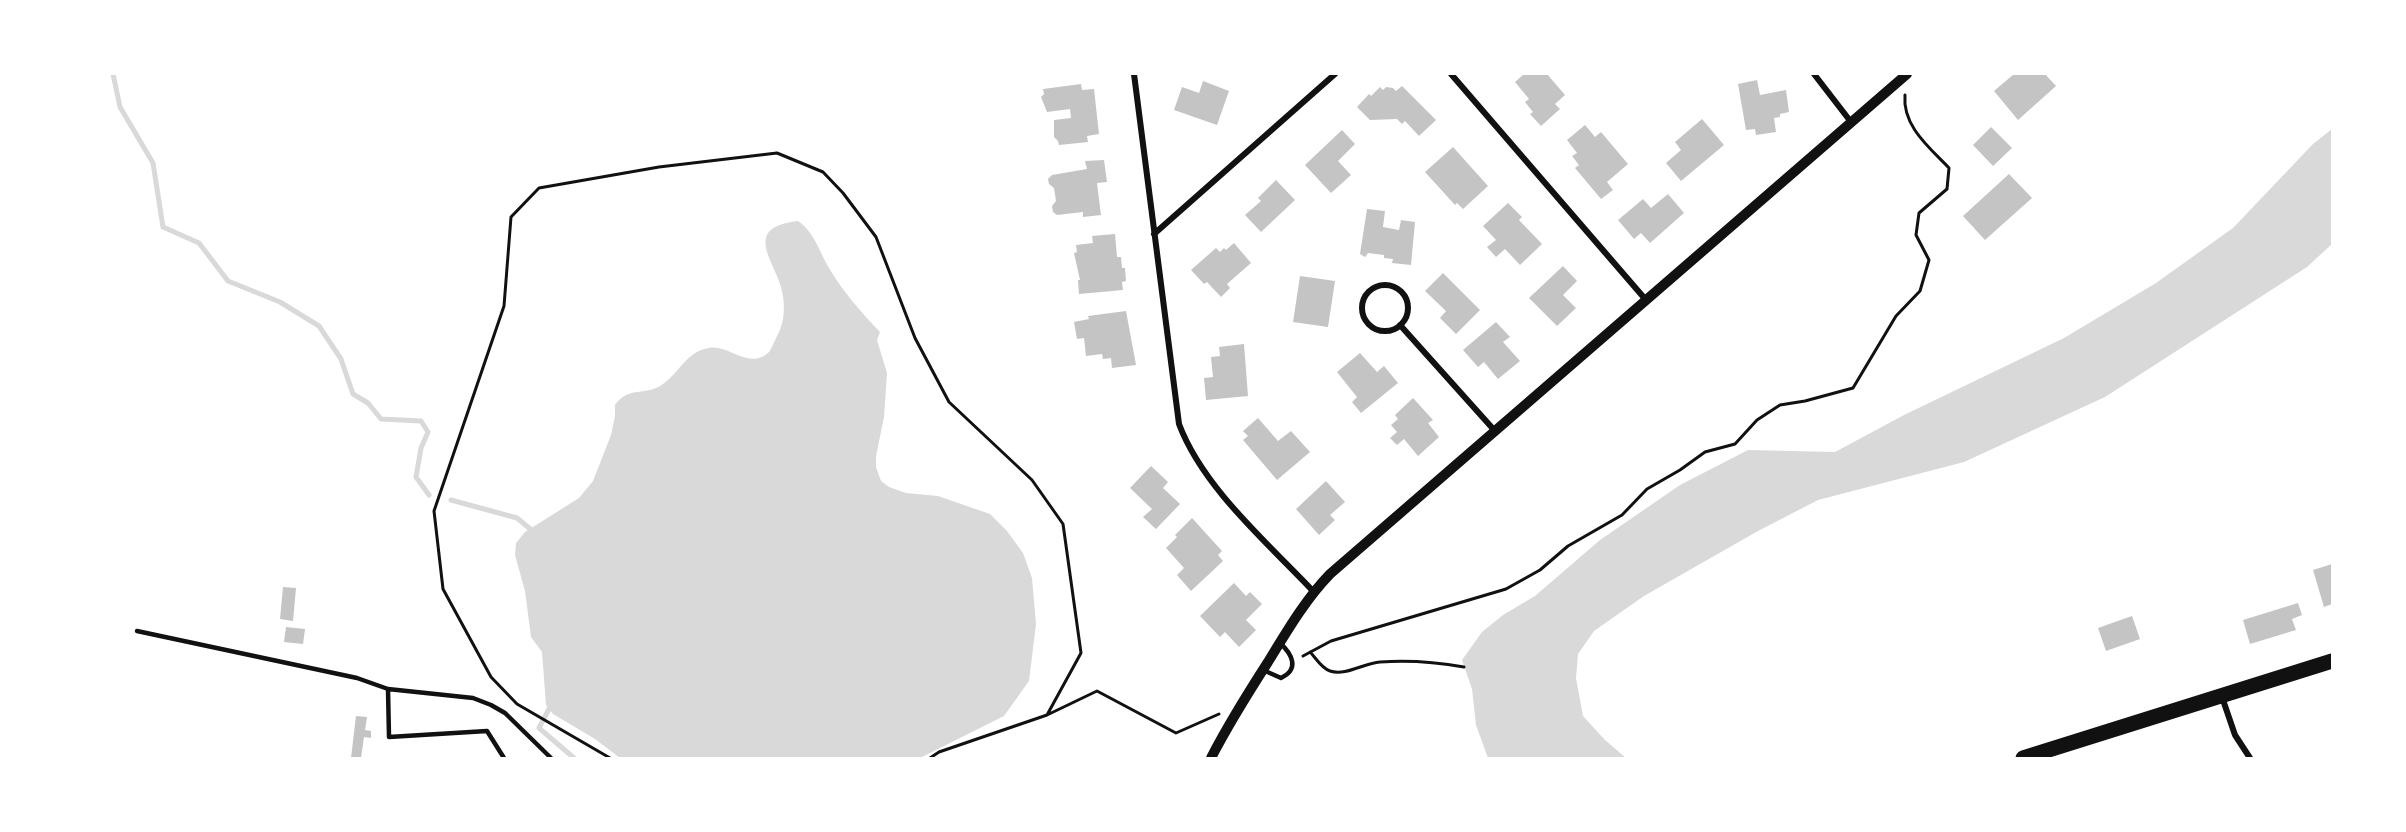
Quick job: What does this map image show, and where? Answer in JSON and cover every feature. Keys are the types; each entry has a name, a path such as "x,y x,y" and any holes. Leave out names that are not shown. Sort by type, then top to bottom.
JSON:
{"main road":[{"path":"2023,759 2332,661"}],"street":[{"path":"1134,74 1176,413 1183,435 1199,463 1223,495 1314,592"},
{"path":"1154,234 1335,74"},
{"path":"1451,74 1647,301"},
{"path":"1814,74 1851,122"},
{"path":"1211,759 1242,703 1314,592 1340,566 1907,74"},
{"path":"1380,286 1394,288 1400,292 1407,305 1407,312 1400,325 1394,329 1379,331 1366,322 1362,308 1367,294 1380,286"},
{"path":"1400,325 1495,431"},
{"path":"2222,696 2235,735 2250,759"}],"lane":[{"path":"137,631 357,678 388,689 473,698 505,713 551,759"},
{"path":"1263,670 1281,678 1290,672 1293,661 1291,654 1280,643"},
{"path":"388,689 389,737 488,731 504,759"}],"path":[{"path":"1293,661 1331,641 1506,590 1540,570 1568,546 1622,515 1647,489 1705,452 1735,444 1757,420 1780,405 1805,402 1853,388 1896,316 1920,291 1929,260 1916,235 1919,213 1947,189 1949,168 1913,130 1904,103 1907,74"},
{"path":"610,759 524,708 490,677 443,589 434,511 504,306 511,217 539,188 659,167 777,153 823,172 843,193 876,237 915,338 949,402 1032,480 1063,524 1082,653 1047,715"},
{"path":"1310,652 1321,664 1332,671 1347,670 1379,662 1437,662 1464,667"},
{"path":"930,759 939,752 1047,715 1097,691 1176,733 1242,703"}],"shaded area":[{"path":"2332,129 2332,244 2307,267 2105,397 1964,462 1818,500 1758,531 1644,596 1594,631 1578,654 1576,678 1583,716 1626,758 1488,758 1476,725 1472,689 1462,660 1482,632 1503,615 1535,596 1600,540 1680,485 1748,450 1835,452 1904,415 2064,338 2156,283 2233,228 2313,144"},
{"path":"798,221 813,237 840,285 880,332 877,340 887,373 884,417 876,456 876,467 881,481 889,487 906,493 938,496 990,514 1007,531 1023,553 1032,578 1036,624 1029,681 1004,716 920,758 620,758 595,739 553,714 546,705 542,652 531,637 525,591 515,555 516,543 525,532 579,498 593,481 611,435 615,405 620,399 632,393 657,388 701,350 716,348 754,359 769,352 781,326 784,307 780,284 766,250 766,240 770,231 780,225"}],"building":[{"path":"1524,74 1547,74 1565,95 1555,104 1560,109 1541,126 1530,114 1533,112 1525,102 1529,99 1515,82"},
{"path":"2014,74 2045,74 2056,86 2018,120 1994,91"},
{"path":"1757,80 1760,95 1786,90 1789,112 1774,118 1776,132 1756,135 1755,129 1746,130 1738,84"},
{"path":"1203,81 1229,91 1217,125 1174,110 1182,87 1199,93"},
{"path":"1081,84 1082,90 1094,89 1099,134 1087,136 1088,142 1059,145 1054,137 1054,120 1071,118 1070,109 1047,112 1041,97 1044,94 1043,89"},
{"path":"1402,86 1436,120 1419,136 1405,121 1402,124 1397,119 1370,120 1357,107 1369,94 1371,96 1380,87 1383,90 1386,87 1393,88 1396,91"},
{"path":"1702,119 1724,145 1681,181 1666,163 1681,150 1675,142"},
{"path":"1585,125 1595,137 1601,132 1628,164 1607,182 1613,190 1601,199 1575,168 1579,165 1572,156 1577,153 1567,140"},
{"path":"1991,127 2012,148 1993,166 1973,145"},
{"path":"1342,130 1355,144 1338,161 1351,175 1331,193 1305,165"},
{"path":"1453,147 1488,186 1463,209 1457,203 1455,205 1425,172"},
{"path":"1104,160 1107,182 1097,183 1101,215 1083,217 1083,212 1057,215 1053,212 1052,206 1056,201 1054,188 1049,184 1048,179 1052,175 1087,169 1085,161"},
{"path":"2009,174 2032,198 1985,240 1963,216"},
{"path":"1276,180 1295,200 1261,232 1245,215 1261,201 1258,198"},
{"path":"1668,194 1684,213 1650,243 1641,233 1634,239 1618,220 1643,199 1651,208"},
{"path":"1508,203 1522,217 1519,220 1542,244 1520,265 1505,249 1496,257 1487,247 1496,240 1483,226"},
{"path":"1367,209 1385,211 1383,227 1399,230 1401,220 1415,222 1411,265 1392,263 1393,259 1384,258 1384,255 1368,253 1365,257 1360,254"},
{"path":"1115,234 1117,257 1121,257 1122,268 1125,268 1126,281 1122,282 1123,290 1079,294 1078,280 1080,280 1074,253 1077,252 1076,245 1093,243 1092,236"},
{"path":"1234,243 1251,263 1227,284 1230,288 1221,297 1191,270 1216,248 1220,252"},
{"path":"1563,266 1577,281 1563,295 1576,308 1557,326 1529,298"},
{"path":"1443,273 1480,310 1456,334 1440,318 1446,311 1425,291"},
{"path":"1300,276 1335,281 1328,327 1293,322"},
{"path":"1126,311 1136,365 1112,368 1111,358 1103,359 1102,354 1086,356 1084,338 1077,339 1074,322 1089,319 1088,316"},
{"path":"1496,322 1510,337 1503,342 1520,361 1498,379 1484,362 1478,367 1463,350"},
{"path":"1244,344 1248,396 1206,400 1204,378 1213,377 1211,357 1220,356 1219,347"},
{"path":"1360,353 1377,372 1384,366 1398,383 1361,413 1352,402 1357,397 1337,372"},
{"path":"1413,398 1433,420 1428,423 1439,437 1418,456 1404,439 1397,445 1390,438 1397,432 1391,425 1398,419 1395,415"},
{"path":"1258,418 1278,441 1291,431 1310,452 1277,480 1243,440 1248,436 1243,431"},
{"path":"1151,466 1168,482 1163,488 1180,504 1156,529 1143,517 1152,509 1130,488"},
{"path":"1326,481 1345,502 1330,515 1335,520 1319,535 1296,509"},
{"path":"1192,518 1222,551 1218,555 1223,561 1191,591 1177,575 1184,568 1166,548"},
{"path":"2332,564 2332,604 2324,607 2313,570"},
{"path":"1234,583 1246,596 1250,592 1262,604 1246,620 1256,630 1239,647 1225,632 1220,637 1200,616"},
{"path":"283,587 296,588 293,621 280,619"},
{"path":"2298,603 2302,615 2292,619 2296,630 2250,644 2243,620"},
{"path":"2132,616 2140,639 2106,651 2098,628"},
{"path":"286,627 305,629 303,644 284,642"},
{"path":"356,716 367,717 365,730 371,731 371,738 364,737 361,758 351,758"}],"waterway":[{"path":"113,74 120,107 153,163 163,227 199,243 228,281 280,302 319,326 341,359 353,394 368,403 381,419 421,421 428,432 421,448 416,477 429,495"},
{"path":"451,500 517,518 535,533"},
{"path":"554,706 549,709 539,728 574,758"}]}
